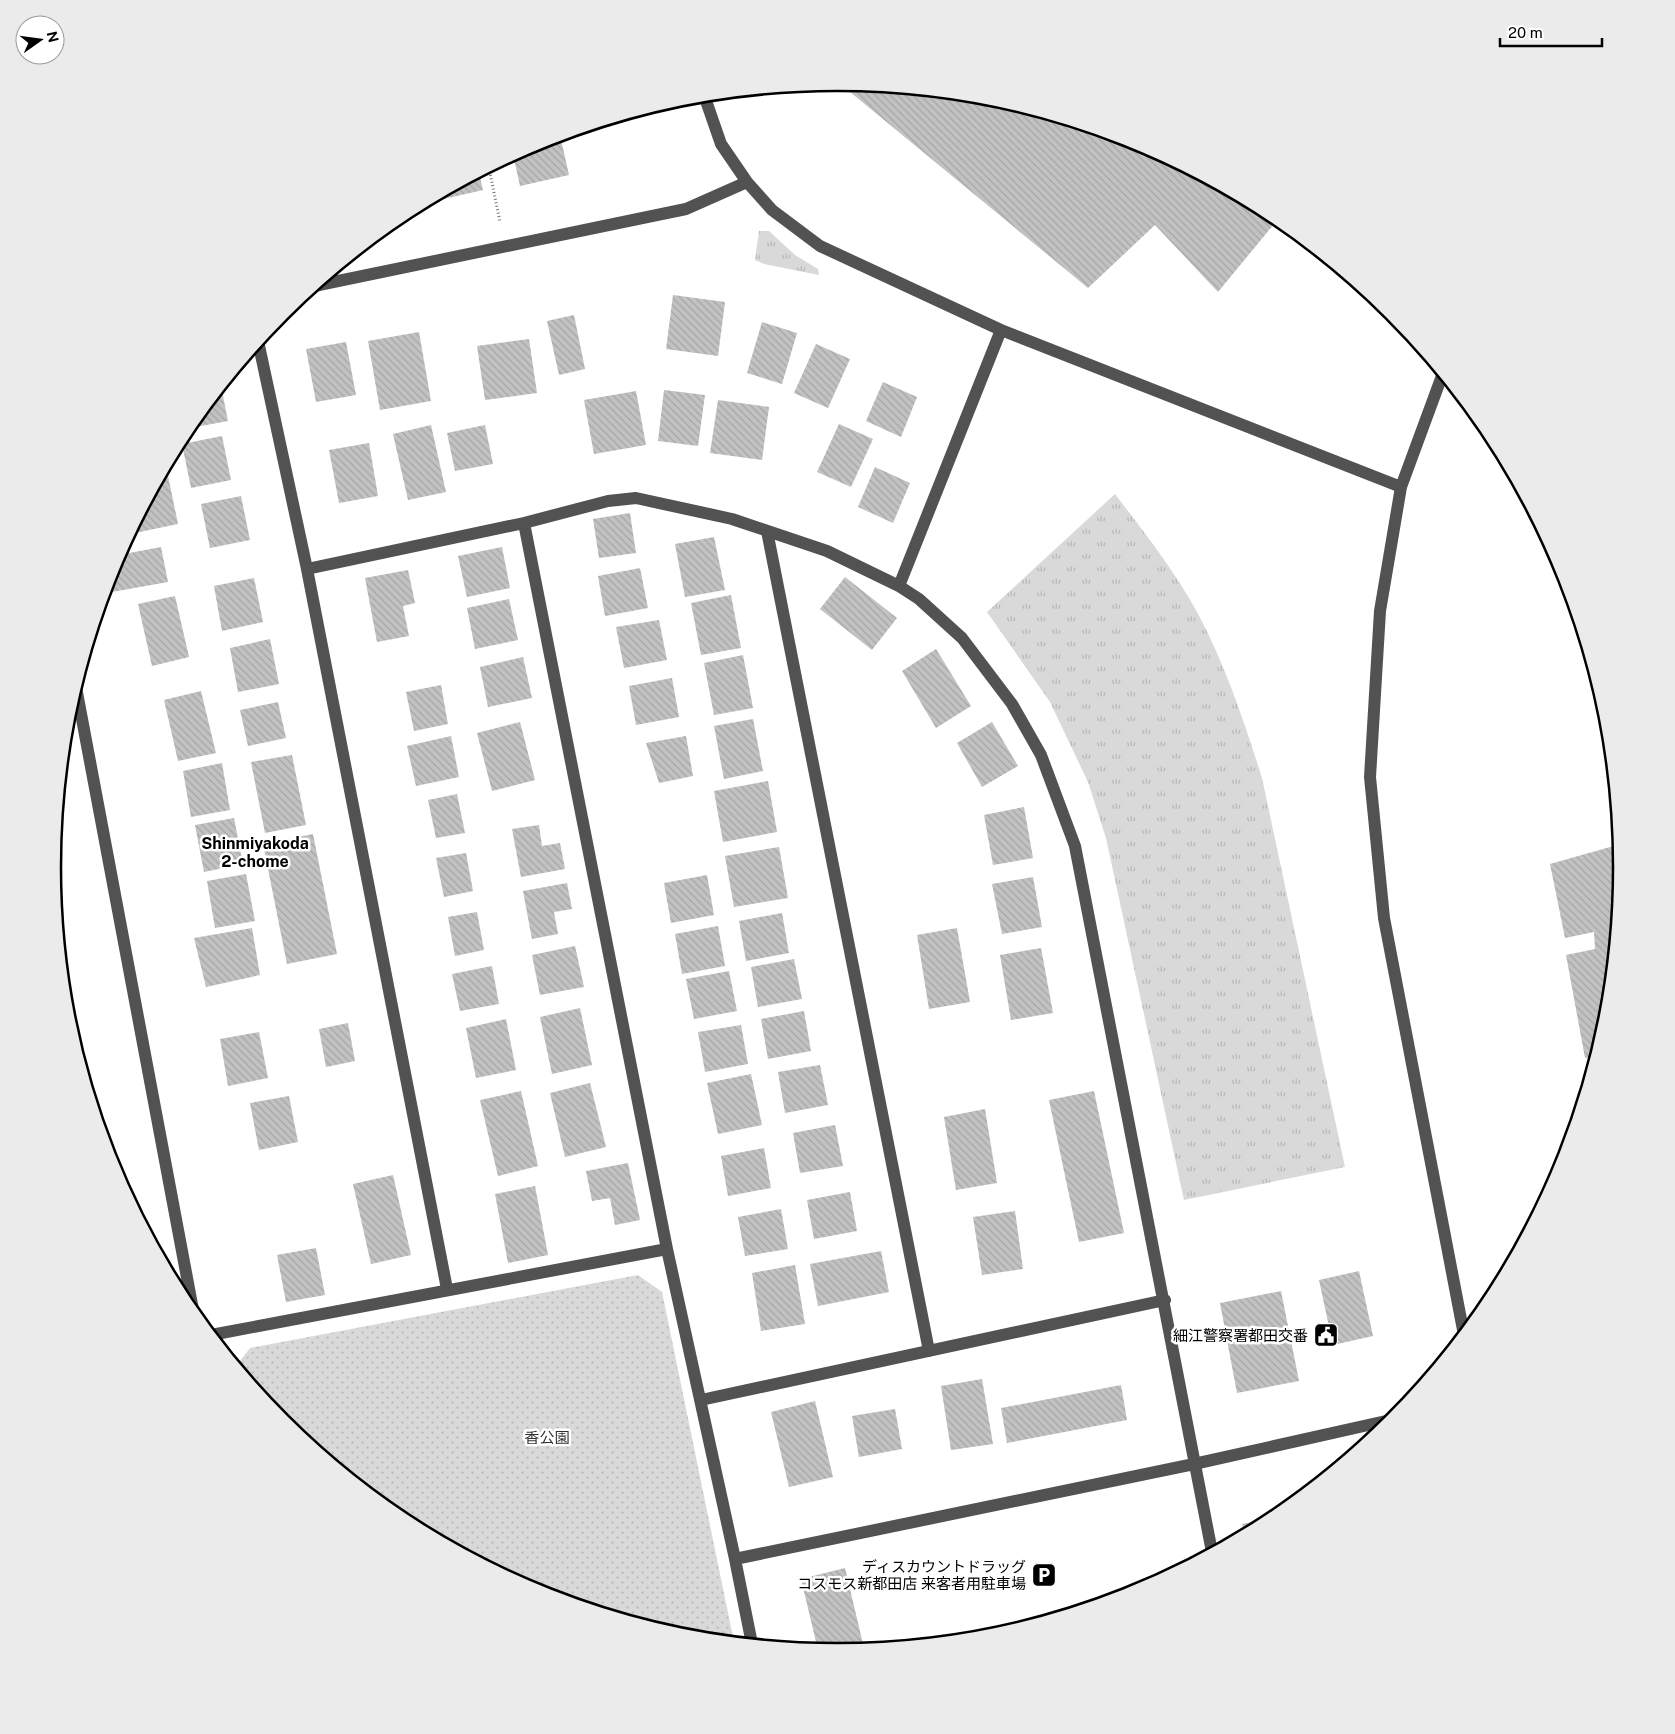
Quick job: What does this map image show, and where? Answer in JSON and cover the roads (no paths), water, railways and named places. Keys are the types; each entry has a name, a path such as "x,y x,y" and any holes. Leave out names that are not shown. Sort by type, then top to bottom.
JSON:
{"street":[{"path":"707,102 721,144 748,182 772,210 820,246 1001,330 1401,487"},
{"path":"325,284 686,209 748,182"},
{"path":"899,586 1001,330"},
{"path":"260,349 307,569 447,1289"},
{"path":"1441,379 1401,487 1380,611 1370,777 1384,918 1462,1327"},
{"path":"307,569 524,523 608,501 636,498 732,519 827,551 899,586 919,599 962,638 996,680 1041,755 1065,814 1075,846 1165,1300 1194,1464 1211,1547"},
{"path":"524,523 667,1249 751,1638"},
{"path":"767,531 929,1351"},
{"path":"79,703 190,1295"},
{"path":"218,1334 667,1249"},
{"path":"701,1400 1165,1300"},
{"path":"735,1559 1194,1464 1380,1422"}],"place":[{"name":"細江警察署都田交番","path":"1326,1335"},
{"name":"ディスカウントドラッグ コスモス新都田店 来客者用駐車場","path":"1044,1575"}],"district":[{"name":"Shinmiyakoda 2-chome","path":"255,852"}],"park label":[{"name":"香公園","path":"547,1437"}]}
